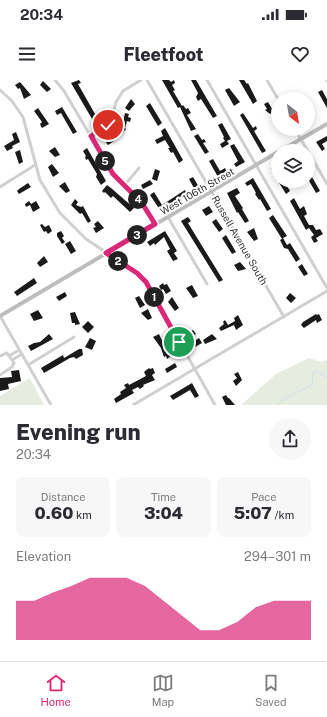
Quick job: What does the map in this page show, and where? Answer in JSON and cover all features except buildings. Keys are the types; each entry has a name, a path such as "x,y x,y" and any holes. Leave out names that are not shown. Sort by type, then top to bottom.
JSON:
{"street":[{"path":"55,80 64,91 113,174 142,203 155,224"},
{"path":"91,136 108,125 116,102 123,91 140,80"},
{"name":"Russell Avenue South","path":"147,80 284,317"},
{"path":"207,80 327,288"},
{"path":"267,80 274,92"},
{"path":"0,90 12,101 23,117 35,165 44,188 60,213 76,231 137,273 146,282 215,405"},
{"name":"West 106th Street","path":"293,144 327,124"},
{"path":"299,136 327,184"},
{"name":"West 106th Street","path":"0,316 271,157"},
{"path":"0,187 35,165"},
{"path":"124,186 139,168"},
{"path":"168,217 207,284"},
{"path":"133,405 327,292"},
{"path":"0,316 51,405"},
{"path":"28,365 74,337"},
{"path":"9,356 19,350"},
{"path":"0,356 6,353 14,363 12,367 0,375"},
{"path":"12,360 22,354"}],"shaded area":[{"path":"309,358 322,362 327,360 327,405 241,405 276,374"},
{"path":"30,378 44,405 0,405 0,396"}],"waterway":[{"path":"277,405 284,399 310,386 312,384 313,373 315,371 327,377"}],"route":[{"path":"108,125 91,136 116,179 144,205 155,224 106,253 137,273 146,282 179,342"}]}
